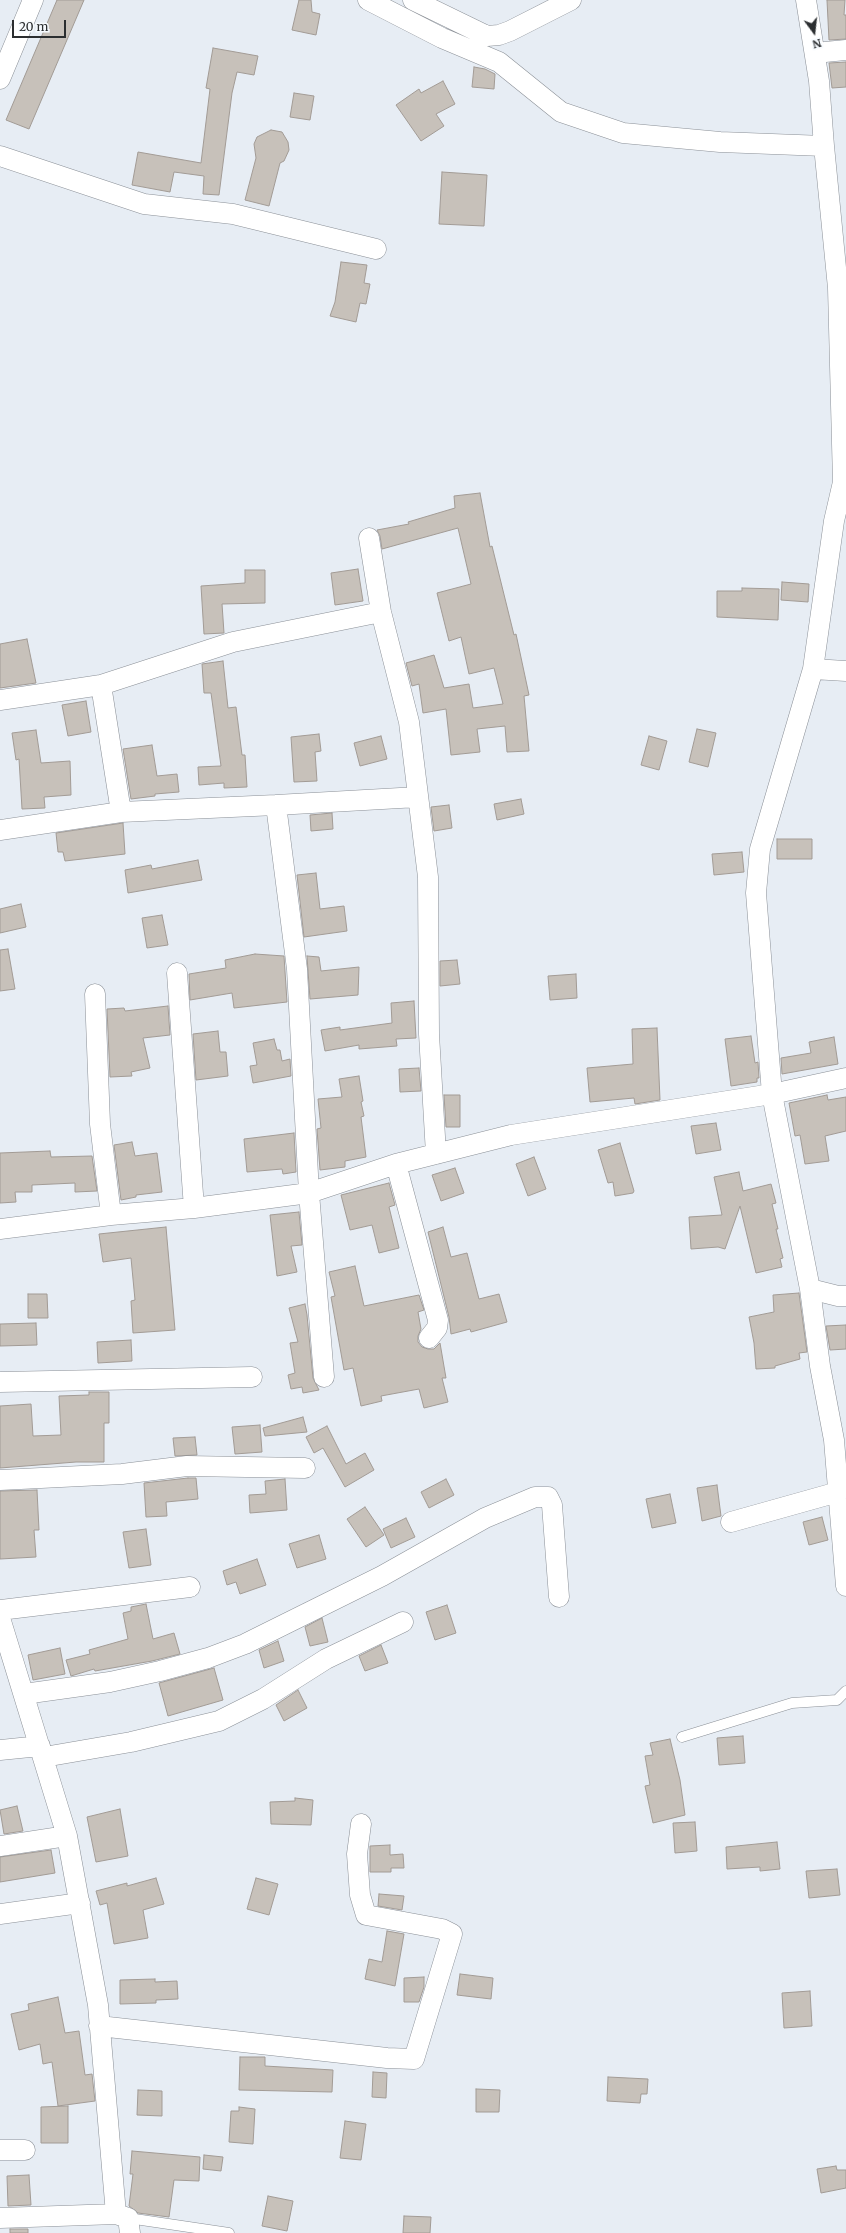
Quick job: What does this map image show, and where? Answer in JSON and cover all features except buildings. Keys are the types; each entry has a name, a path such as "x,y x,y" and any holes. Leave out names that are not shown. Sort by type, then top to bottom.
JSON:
{"street":[{"path":"2,68 33,0"},
{"path":"368,0 442,38 499,62 561,112 623,133 720,142 824,146"},
{"path":"413,0 487,36 499,36 571,0"},
{"path":"806,0 819,81 824,146 842,290 842,482 834,522 813,669 760,857 756,893 772,1094 810,1289 820,1366 834,1440 846,1586"},
{"path":"814,53 846,50"},
{"path":"0,156 144,204 233,214 376,248"},
{"path":"369,538 381,612 409,722 428,877 429,1034 436,1154"},
{"path":"0,700 101,685 233,642 381,612"},
{"path":"813,669 846,670"},
{"path":"101,685 121,812"},
{"path":"0,830 121,812 418,797"},
{"path":"276,805 297,969 309,1193 324,1378"},
{"path":"177,973 194,1208"},
{"path":"95,994 100,1124 111,1215"},
{"path":"0,1229 111,1215 194,1208 309,1193 396,1164 511,1135 772,1094 846,1078"},
{"path":"396,1164 438,1320 437,1328 429,1338"},
{"path":"810,1289 838,1296 846,1296"},
{"path":"0,1382 252,1377"},
{"path":"0,1480 122,1474 187,1466 305,1468"},
{"path":"731,1522 838,1492"},
{"path":"24,1694 110,1682 160,1671 208,1658 245,1644 382,1576 485,1518 535,1497 548,1497 552,1505 559,1597"},
{"path":"0,1610 190,1587"},
{"path":"0,1618 67,1836 80,1903 99,2026 125,2222 0,2218"},
{"path":"0,1750 42,1751 131,1742 219,1721 263,1699 326,1659 403,1622"},
{"path":"99,2026 387,2058 414,2059 452,1934 442,1929 366,1915 360,1895 357,1854 361,1824"},
{"path":"0,1846 67,1836"},
{"path":"0,1914 80,1903"},
{"path":"0,2150 25,2150"}],"lane":[{"path":"682,1736 792,1703 837,1700 846,1691"},
{"path":"125,2222 229,2233"}]}
